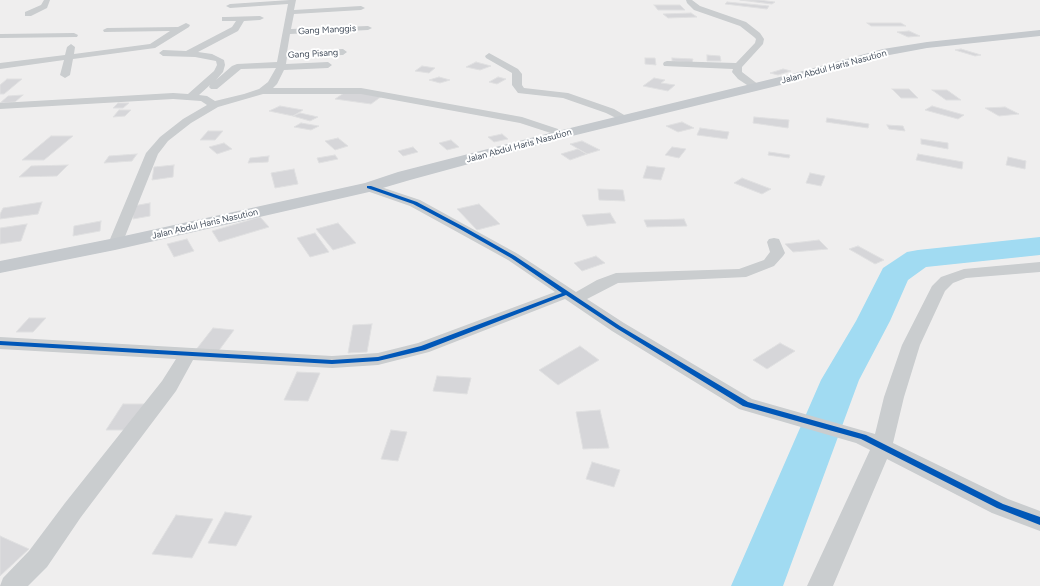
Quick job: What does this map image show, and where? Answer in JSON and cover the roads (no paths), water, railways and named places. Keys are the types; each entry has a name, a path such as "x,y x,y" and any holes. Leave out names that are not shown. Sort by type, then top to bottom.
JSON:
{"main road":[{"name":"Jalan Abdul Haris Nasution","path":"0,267 115,244 369,187 404,176 564,134 903,49 933,44 1040,33"}],"street":[{"path":"28,14 44,6 47,0"},
{"path":"689,0 689,2 697,8 744,24 757,35 760,40 759,44 738,66 737,72 756,87"},
{"path":"230,6 291,18 361,8"},
{"path":"189,53 235,29 242,18"},
{"path":"225,19 260,18"},
{"path":"115,244 152,153 164,139 187,121 214,105 262,91 272,84 282,62 291,18"},
{"name":"Gang Manggis","path":"291,18 368,28"},
{"path":"0,66 152,46 180,28 126,36 126,30 107,30"},
{"path":"0,36 74,31 65,75"},
{"path":"126,49 126,62"},
{"name":"Gang Pisang","path":"282,62 344,52"},
{"path":"163,53 189,53 209,56 220,60 221,65 218,72 192,96"},
{"path":"489,56 515,70 517,74 517,85 522,91 564,95 610,111 626,119"},
{"path":"203,98 235,68 240,66 282,62 328,65"},
{"path":"667,64 738,66"},
{"path":"262,91 361,91 522,120 564,134"},
{"path":"0,106 89,100 192,96 203,98 214,105"},
{"path":"369,187 415,203 513,257 618,327 746,404 872,441 1000,506 1040,521"},
{"path":"0,343 187,355 332,362 378,359 423,348 571,296 616,278 741,274 769,263 778,254 774,242"},
{"path":"820,586 872,441 894,397 911,345 938,289 947,280 964,274 1040,267"},
{"path":"12,586 38,559 73,510 169,386 187,355"}],"waterway":[{"path":"757,586 840,380 873,321 894,275 918,259 1040,246"}]}
